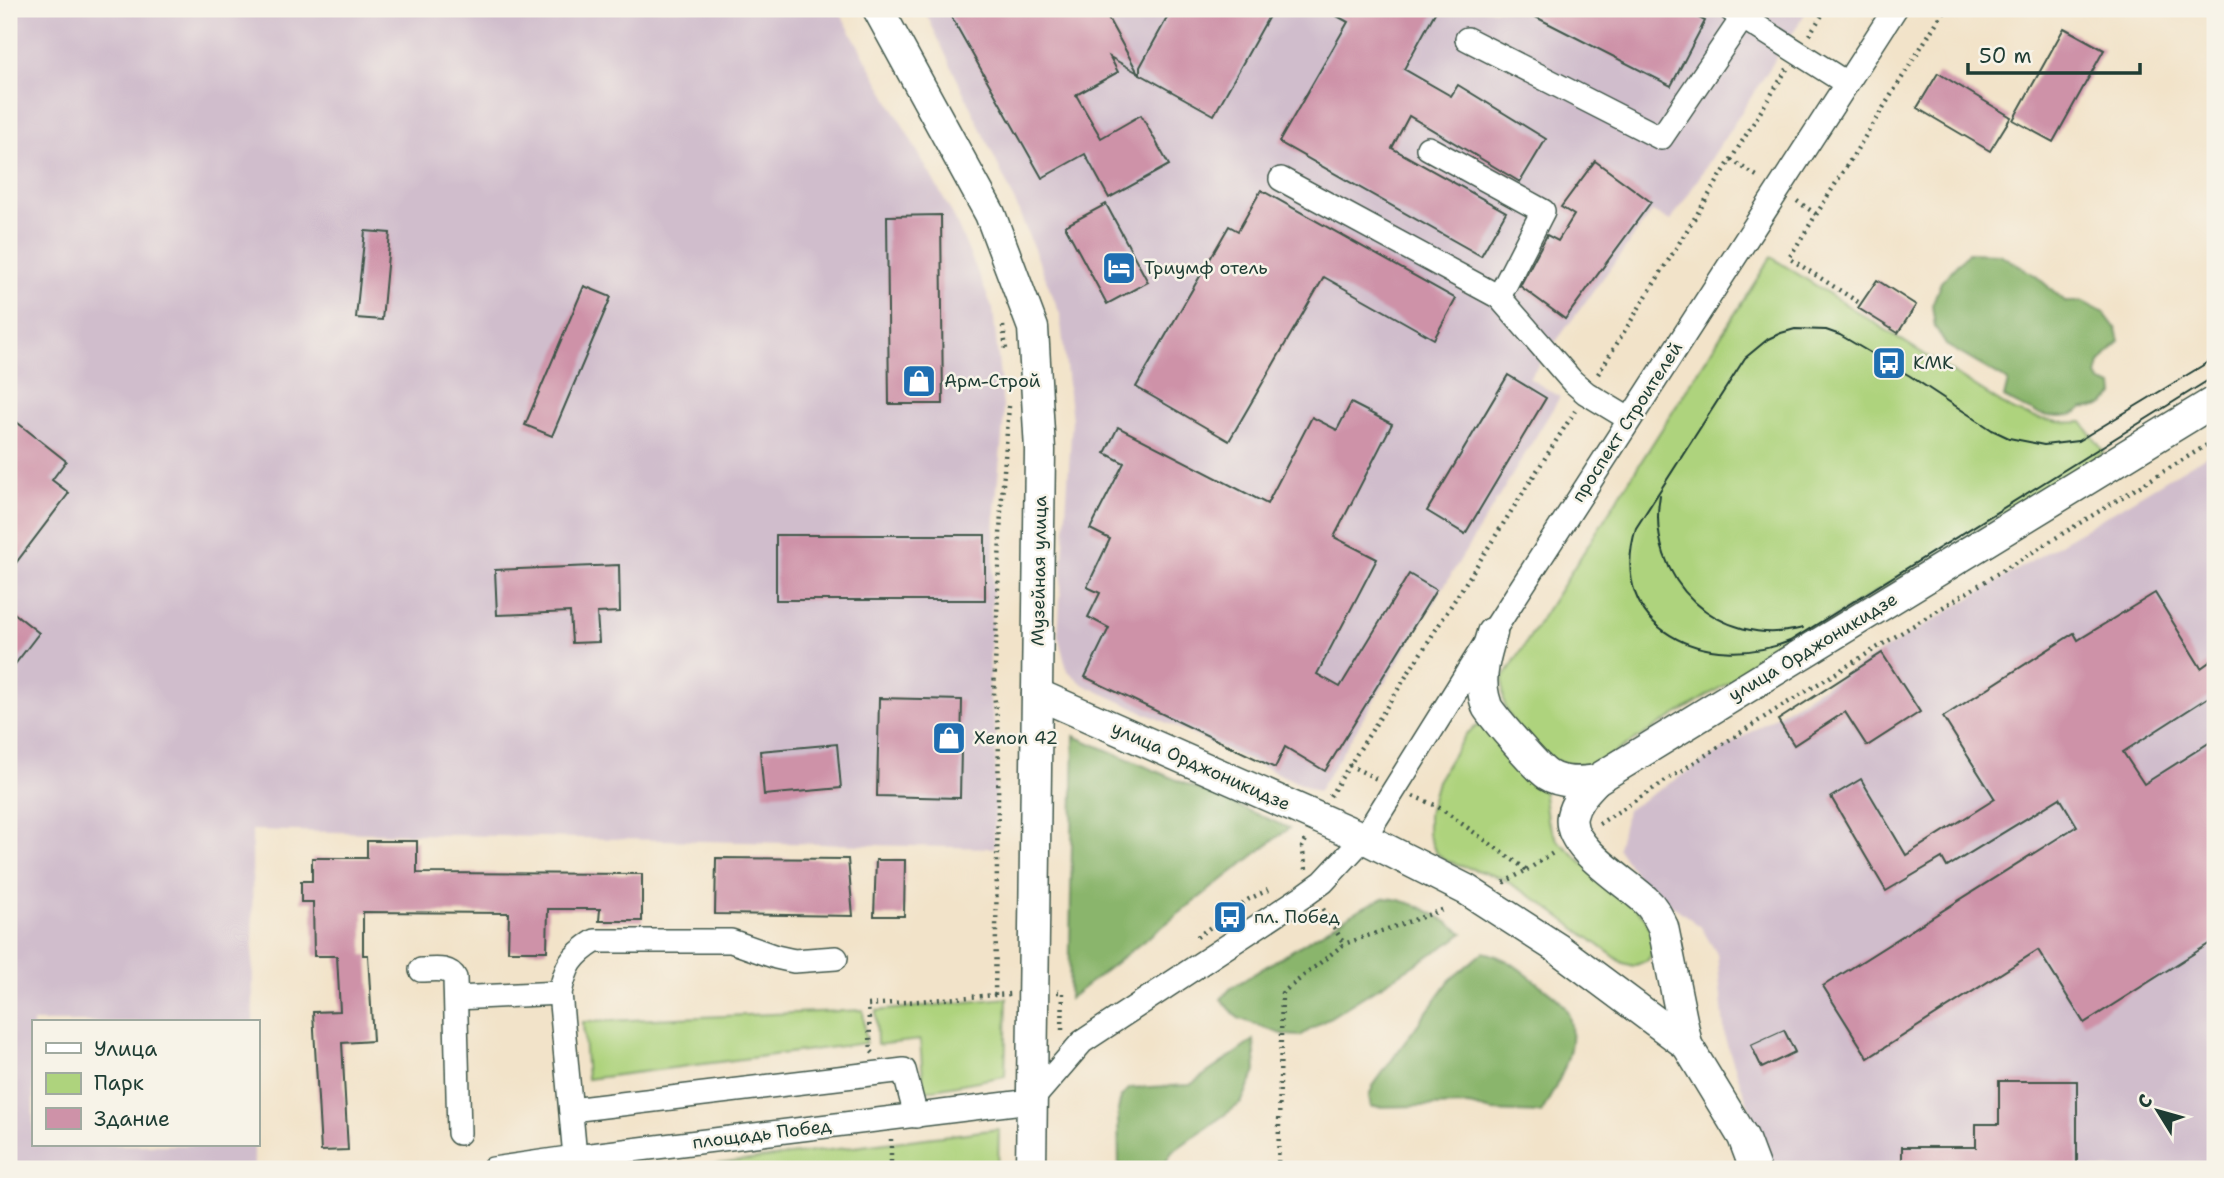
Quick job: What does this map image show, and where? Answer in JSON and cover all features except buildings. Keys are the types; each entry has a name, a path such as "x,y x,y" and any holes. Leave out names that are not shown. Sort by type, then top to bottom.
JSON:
{"main road":[{"name":"Музейная улица","path":"878,9 990,214 1033,328 1040,450 1031,1169"},
{"name":"улица Орджоникидзе","path":"1596,780 2215,401"},
{"path":"1492,633 1482,676 1487,706 1549,776 1579,782 1596,780"},
{"name":"улица Орджоникидзе","path":"1037,694 1318,817 1420,865 1478,897 1557,948 1687,1045"},
{"path":"1596,780 1579,799 1572,817 1573,834 1586,850 1656,912 1664,927 1687,1045 1743,1137 1755,1169"}],"street":[{"name":"проспект Строителей","path":"1031,1101 1082,1042 1305,895 1323,881 1364,838 1629,419 1895,9"},
{"path":"1467,39 1661,138 1736,13 1846,83"},
{"path":"1429,148 1544,211 1499,297"},
{"path":"1282,179 1499,297 1572,381 1586,393 1629,419"},
{"path":"575,1157 560,993 564,974 579,951 595,941 732,941 794,961 836,958"},
{"path":"421,970 447,970 453,973 455,978 459,1133"},
{"path":"456,998 560,993"},
{"path":"571,1110 904,1070 916,1116"},
{"name":"площадь Побед","path":"493,1169 1031,1101"}],"path":[{"path":"1299,874 1307,869 1302,847 1349,765 1826,9"},
{"path":"1858,302 1789,258 1945,9"},
{"path":"1001,318 1006,353"},
{"path":"1009,404 1001,510 994,694 999,734 995,995 1063,992 1062,1035 1073,1028"},
{"path":"1278,1169 1282,992 1344,944 1478,897 1527,870 1774,711 2215,440"},
{"path":"1349,765 1437,807 1527,870"},
{"path":"1191,943 1249,899 1269,890"}],"shaded area":[{"path":"9,9 838,9 954,217 993,309 1004,416 995,511 989,694 996,735 994,848 252,830 253,1020 32,1020 32,1146 254,1146 254,1169 9,1169"},
{"path":"924,9 1808,9 1671,221 1652,212 1529,378 1560,397 1318,792 1084,685 1067,670 1058,635 1072,420 1060,314 1013,197"},
{"path":"2215,450 2215,1169 1771,1169 1725,1039 1717,954 1701,927 1640,881 1618,848 1627,810 1800,701"}],"green space":[{"path":"1968,253 1999,254 2036,276 2066,302 2083,302 2104,313 2116,329 2119,341 2100,363 2097,376 2101,382 2113,386 2114,395 2100,406 2083,408 2071,415 2043,415 2004,398 2008,381 1946,345 1935,327 1932,305 1941,282"},
{"path":"1771,257 2012,410 2047,420 2082,422 2104,452 1599,762 1571,765 1558,761 1534,745 1514,723 1504,703 1503,679"},
{"path":"1477,726 1487,727 1543,788 1547,820 1557,840 1645,917 1654,940 1648,960 1634,966 1623,963 1540,902 1501,878 1444,860 1435,851 1428,834 1428,814 1437,781 1466,734"},
{"path":"1074,736 1289,828 1069,999"},
{"path":"1383,898 1415,905 1463,933 1300,1036 1284,1035 1238,1018 1221,999 1231,988 1360,909"},
{"path":"1483,952 1505,960 1522,971 1550,992 1569,1016 1569,1054 1560,1079 1541,1113 1492,1111 1469,1105 1371,1107 1369,1097 1373,1086 1450,980"},
{"path":"1007,998 1005,1076 924,1091 920,1040 877,1045 876,1011"},
{"path":"863,1010 866,1043 587,1079 583,1022"},
{"path":"1254,1040 1256,1071 1241,1103 1172,1152 1162,1169 1119,1169 1118,1110 1121,1097 1130,1088 1190,1085"},
{"path":"999,1129 998,1169 676,1169"}],"tram line":[{"path":"2215,358 2078,441 2044,445 2009,438 1992,430 1910,376 1840,335 1826,330 1795,329 1781,333 1768,339 1745,358 1636,528 1630,563 1635,593 1649,617 1670,635 1697,647 1727,652 1758,650 1790,641 2215,376"},
{"path":"1660,495 1658,526 1664,555 1677,580 1694,602 1717,618 1743,628 1772,632 1803,628"}],"place":[{"name":"Триумф отель","path":"1119,268"},
{"name":"КМК","path":"1889,363"},
{"name":"Арм-Строй","path":"919,381"},
{"name":"Xenon 42","path":"949,738"},
{"name":"пл. Побед","path":"1230,917"}]}
